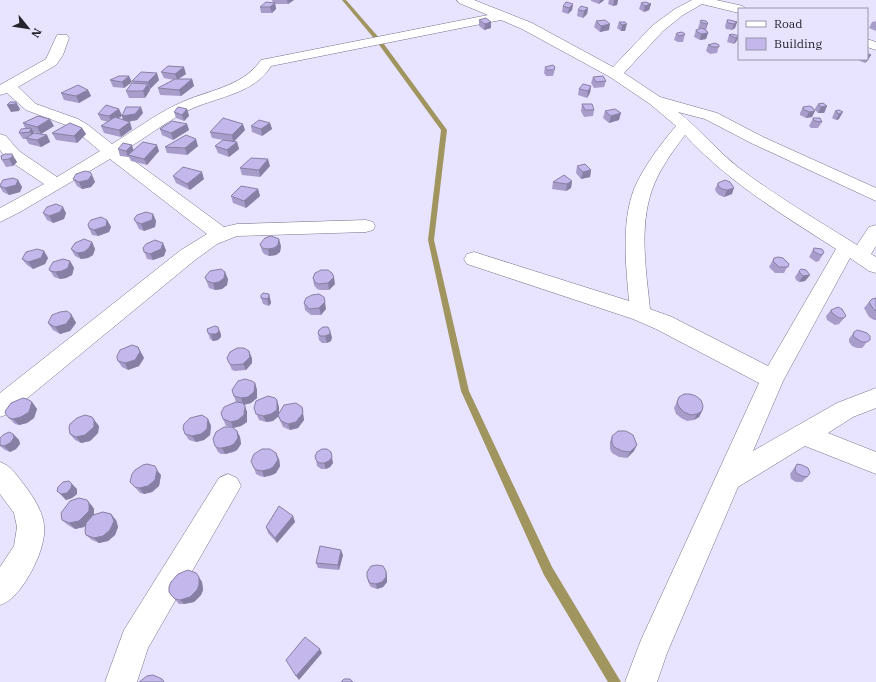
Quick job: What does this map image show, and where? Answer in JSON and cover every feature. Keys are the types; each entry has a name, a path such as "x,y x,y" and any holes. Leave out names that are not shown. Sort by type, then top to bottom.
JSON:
{"street":[{"path":"462,0 548,36 615,74 655,101 685,125 707,149 732,171 773,200 876,266"},
{"path":"615,74 658,28 679,12 700,0 738,10"},
{"path":"0,216 111,152 182,108 222,93 255,78 264,70 266,63 502,16"},
{"path":"62,38 56,55 50,62 4,89 32,107 72,122 82,128 111,152 220,234"},
{"path":"655,101 711,116 764,143 876,195"},
{"path":"640,313 635,254 640,199 650,174 660,157 685,125"},
{"path":"0,139 13,155 56,184"},
{"path":"0,407 188,255 207,241 220,234 237,230 366,226"},
{"path":"641,682 652,651 726,480 772,379 853,252 876,231"},
{"path":"474,259 640,313 664,323 772,379"},
{"path":"726,480 846,410 876,398"},
{"path":"803,434 876,463"},
{"path":"0,474 24,505 32,527 28,547 14,574 0,590"},
{"path":"121,682 135,642 228,486"}],"building":[{"path":"266,2 275,3 270,7 260,7"},
{"path":"566,2 573,4 569,8 563,6"},
{"path":"645,2 651,4 645,6 641,3"},
{"path":"581,6 588,8 584,11 578,10"},
{"path":"486,18 491,22 485,24 479,20"},
{"path":"605,20 610,24 601,26 596,21"},
{"path":"701,20 706,21 708,23 700,22"},
{"path":"727,20 737,22 734,24 728,23"},
{"path":"619,22 625,22 627,24 622,25"},
{"path":"702,28 708,33 701,34 696,31"},
{"path":"682,32 685,34 684,35 679,36 676,34 677,33"},
{"path":"732,34 738,37 736,38 729,35"},
{"path":"715,43 719,45 719,47 708,45"},
{"path":"553,65 555,67 554,70 547,70 545,67"},
{"path":"168,66 184,67 175,74 161,72"},
{"path":"141,72 157,73 148,82 132,81"},
{"path":"119,76 129,76 122,82 110,80"},
{"path":"603,76 606,81 596,82 593,77"},
{"path":"175,79 192,79 179,90 158,88"},
{"path":"132,83 148,84 143,91 126,91"},
{"path":"583,84 591,86 588,91 579,89"},
{"path":"78,85 88,90 76,96 61,93"},
{"path":"10,102 16,102 16,104 7,105"},
{"path":"823,103 827,106 821,107 818,104"},
{"path":"582,104 592,104 594,110 585,110"},
{"path":"106,105 119,109 109,116 98,114"},
{"path":"809,106 815,111 809,112 803,109 803,107"},
{"path":"126,107 141,107 135,114 122,116"},
{"path":"178,107 187,109 182,115 174,112"},
{"path":"615,109 621,113 611,116 605,111"},
{"path":"839,110 843,112 839,114 835,111"},
{"path":"38,116 50,119 37,127 23,123"},
{"path":"115,117 130,122 119,130 101,126"},
{"path":"223,118 243,124 232,135 210,132"},
{"path":"813,118 820,118 822,122 815,121"},
{"path":"259,120 270,123 261,129 251,126"},
{"path":"172,121 187,124 171,133 160,129"},
{"path":"70,123 82,128 74,136 52,133"},
{"path":"31,128 30,132 19,133 21,129"},
{"path":"34,133 47,135 37,140 26,138"},
{"path":"186,135 196,139 185,148 165,147"},
{"path":"223,140 237,142 227,150 215,146"},
{"path":"143,142 157,145 144,159 128,155"},
{"path":"123,143 132,145 126,151 118,149"},
{"path":"5,154 12,154 13,156 9,159 2,160 1,156"},
{"path":"251,158 268,159 259,170 240,168"},
{"path":"585,164 591,170 583,172 577,166"},
{"path":"183,167 202,172 187,184 173,176"},
{"path":"85,171 90,172 92,175 88,180 79,182 73,179 76,174"},
{"path":"564,175 572,181 567,184 553,182"},
{"path":"13,178 18,180 16,185 5,188 0,186 3,180"},
{"path":"725,180 730,182 734,188 727,190 718,186 718,183"},
{"path":"241,186 258,189 244,201 231,196"},
{"path":"56,204 63,207 60,212 49,216 43,213 47,207"},
{"path":"146,212 153,214 152,220 141,224 136,222 134,219 137,215"},
{"path":"101,217 107,220 106,226 94,230 89,228 88,224 91,220"},
{"path":"271,236 279,239 278,245 274,248 262,248 260,244 265,238"},
{"path":"84,239 92,242 89,248 84,252 77,253 71,249 75,243"},
{"path":"155,240 163,243 161,249 150,254 144,252 143,248 146,244"},
{"path":"814,248 822,249 824,252 823,254 820,255 813,251"},
{"path":"37,249 44,251 41,258 28,262 22,259 26,252"},
{"path":"774,258 783,258 789,264 788,267 779,267 773,261"},
{"path":"63,259 70,261 68,268 62,271 50,271 49,269 53,262"},
{"path":"221,269 225,272 224,278 219,282 213,283 207,281 205,277 210,271"},
{"path":"801,269 806,270 810,275 803,276 799,271"},
{"path":"321,270 328,270 332,273 334,277 328,283 318,284 315,282 313,278 315,273"},
{"path":"263,293 269,294 267,299 261,298"},
{"path":"319,294 324,297 325,302 319,308 309,309 304,303 306,298"},
{"path":"876,298 876,311 869,302"},
{"path":"838,307 842,309 846,316 844,318 839,318 832,313 831,310"},
{"path":"67,311 71,314 71,317 66,324 55,327 48,323 52,315"},
{"path":"215,326 218,327 219,331 216,334 208,333 207,329"},
{"path":"323,327 328,327 330,334 320,336 318,333 319,330"},
{"path":"857,330 867,333 870,336 870,340 867,342 862,342 853,336 854,332"},
{"path":"132,345 138,347 140,352 135,360 125,363 118,361 117,356 120,350"},
{"path":"237,348 244,348 249,351 250,357 243,364 232,365 229,363 227,358 230,352"},
{"path":"245,379 255,383 254,392 248,397 241,398 234,396 232,390 238,381"},
{"path":"684,394 696,396 701,400 703,406 702,411 691,415 684,412 679,407 677,402 679,397"},
{"path":"268,396 277,400 277,410 271,414 263,416 256,414 254,408 256,401"},
{"path":"23,398 32,402 29,412 21,417 13,419 9,418 5,413 6,410 11,403"},
{"path":"236,402 243,403 245,406 244,415 238,420 231,422 223,419 221,413 224,407"},
{"path":"296,403 302,407 303,413 296,422 288,424 281,421 278,415 284,405"},
{"path":"85,415 92,417 94,420 94,427 85,435 76,437 70,434 70,424 77,418"},
{"path":"202,415 208,419 207,429 201,434 192,436 185,434 183,428 184,424 190,418"},
{"path":"224,427 232,427 237,431 238,438 234,444 230,446 218,448 215,446 213,439 216,432"},
{"path":"618,431 626,431 633,435 637,445 630,452 622,451 614,447 612,443 612,436"},
{"path":"9,432 13,434 14,438 10,443 4,446 0,445 0,438"},
{"path":"262,449 270,449 276,453 278,460 273,467 262,471 254,468 251,461 254,454"},
{"path":"322,449 327,449 331,452 332,457 329,461 319,463 315,456 317,452"},
{"path":"147,464 155,466 157,470 155,480 148,486 139,488 135,487 130,482 132,474 135,470"},
{"path":"797,464 808,468 810,473 807,477 796,473 795,468"},
{"path":"69,481 72,484 67,493 61,494 57,491 58,487 63,482"},
{"path":"79,498 87,500 89,503 89,511 79,521 69,523 62,520 61,513 70,501"},
{"path":"279,506 293,516 275,538 266,527"},
{"path":"103,512 111,514 114,521 110,530 103,536 94,538 86,535 86,523 93,515"},
{"path":"320,546 341,550 338,565 316,563"},
{"path":"371,566 383,566 386,571 386,577 382,582 376,584 370,583 367,577 367,572"},
{"path":"188,570 196,573 199,577 199,585 197,590 190,597 180,600 175,599 169,592 171,582 178,574"},
{"path":"305,637 320,649 296,676 286,660"},
{"path":"153,675 162,679 164,682 139,682 147,676"},
{"path":"344,679 350,679 353,682 341,682"}],"waterway":[{"path":"344,0 379,41 444,130 431,240 465,391 548,571 615,682"}]}
